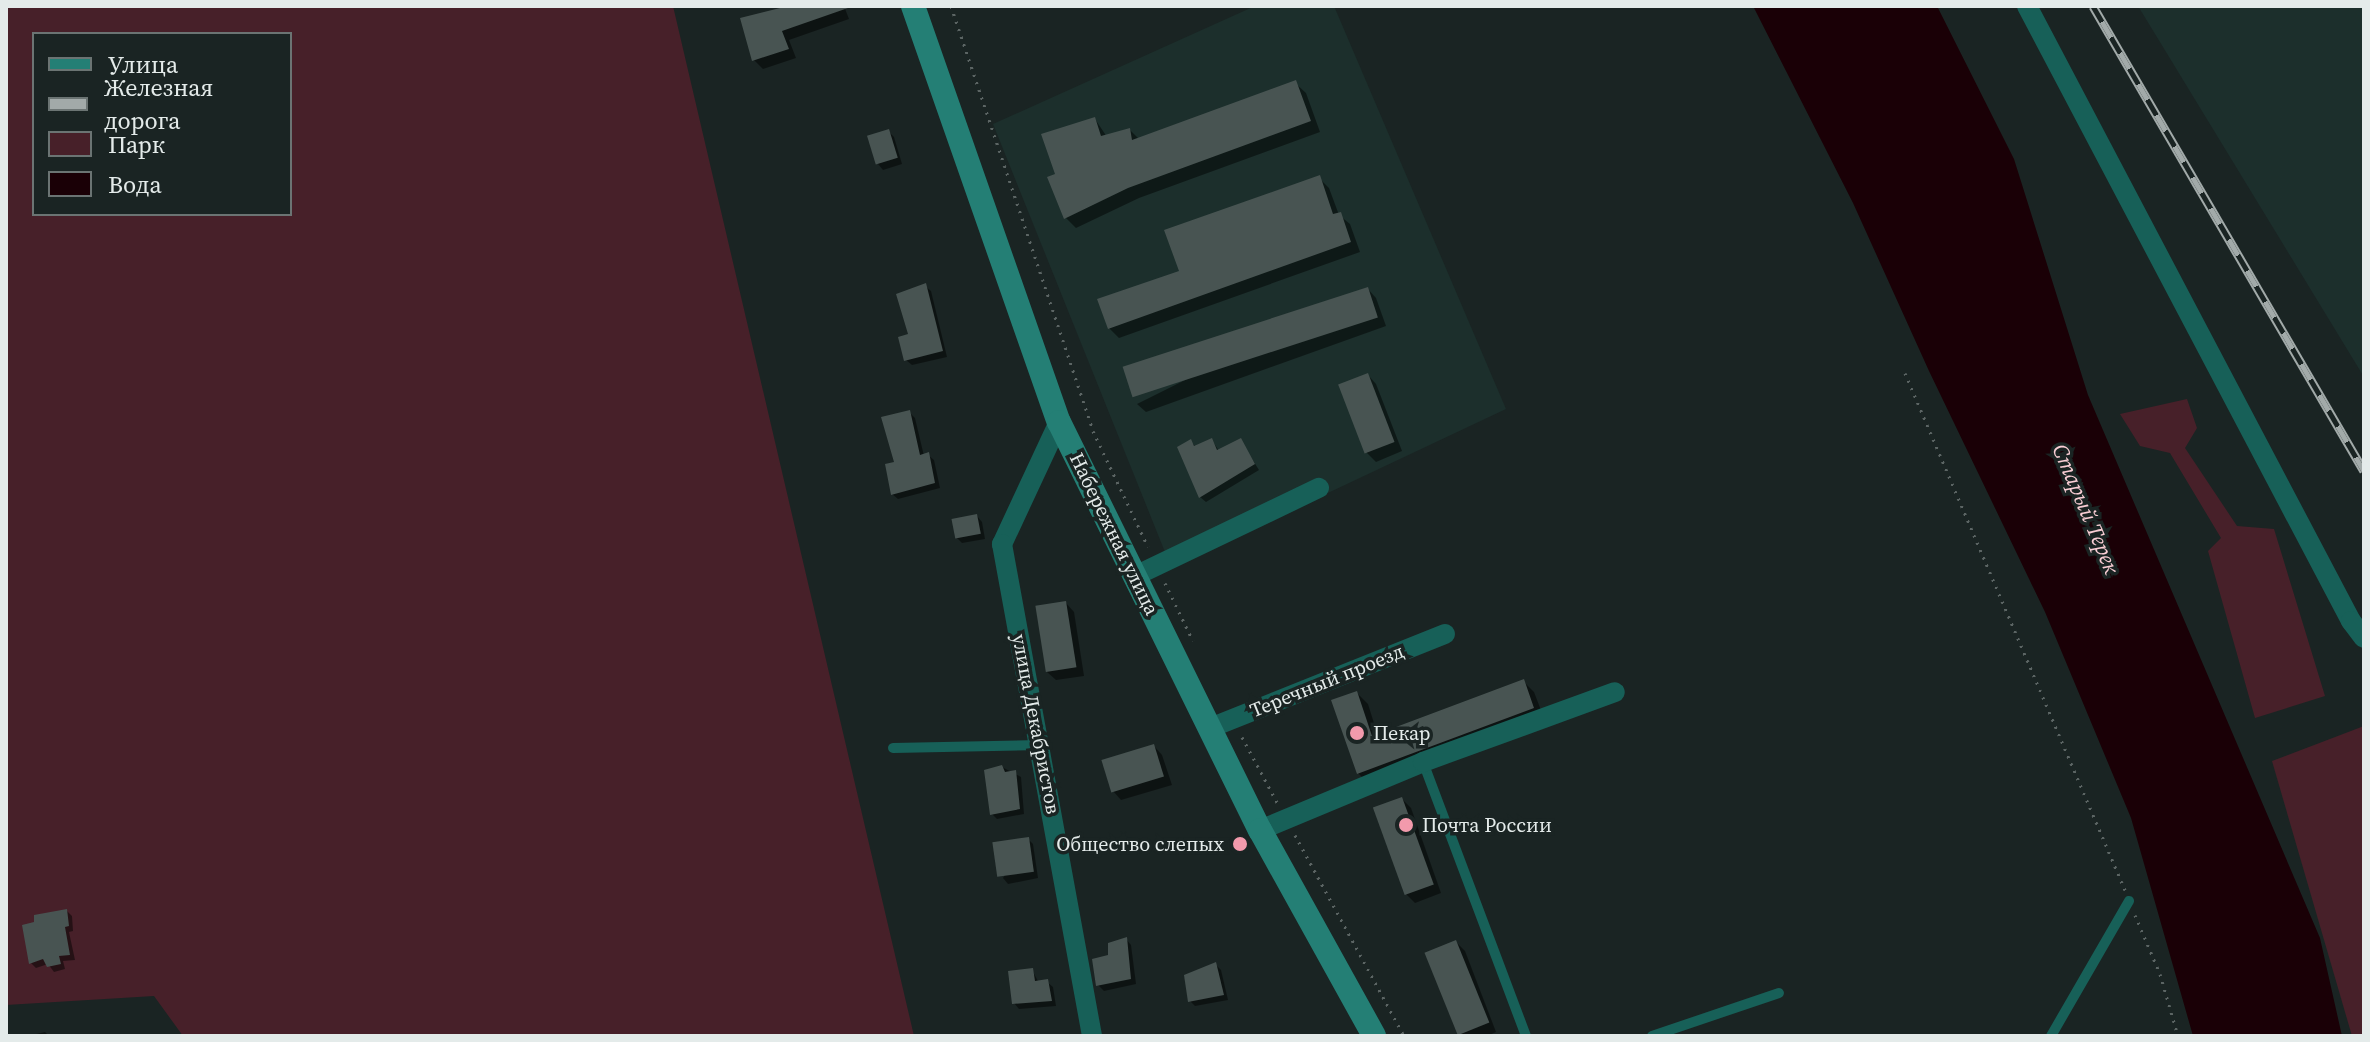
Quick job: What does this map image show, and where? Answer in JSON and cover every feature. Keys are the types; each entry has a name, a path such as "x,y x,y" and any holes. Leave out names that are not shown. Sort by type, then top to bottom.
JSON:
{"main road":[{"name":"Набережная улица","path":"913,6 1059,422 1147,573 1210,728 1260,830 1374,1036"}],"street":[{"path":"2027,6 2351,621 2364,638"},
{"name":"улица Декабристов","path":"1059,422 1002,544 1092,1036"},
{"path":"1147,573 1319,488"},
{"name":"Теречный проезд","path":"1210,728 1445,634"},
{"path":"1260,830 1423,762 1615,692"}],"lane":[{"path":"893,748 1040,745"},
{"path":"1423,762 1526,1036"},
{"path":"2051,1036 2129,901"},
{"path":"1652,1036 1779,993"}],"path":[{"path":"951,6 1093,431 1153,557"},
{"path":"1905,373 2160,974 2178,1036"},
{"path":"1147,573 1199,654"},
{"path":"1238,730 1404,1036"}],"shaded area":[{"path":"1255,6 1334,6 1506,409 1171,567 993,124"},
{"path":"2138,6 2364,6 2364,377"}],"green space":[{"path":"6,6 673,6 914,1036 183,1036 154,996 6,1005"},
{"path":"2187,399 2197,428 2185,448 2237,526 2274,529 2325,696 2255,718 2208,551 2221,538 2170,453 2140,446 2120,414"},
{"path":"2364,726 2364,1036 2352,1036 2272,761"}],"water":[{"name":"Старый Терек","path":"1753,6 1937,6 2014,159 2088,395 2320,938 2342,1036 2193,1036 2131,818 2045,612 1929,371 1853,203"}],"building":[{"path":"788,6 848,8 782,31 789,49 752,61 740,18"},
{"path":"1296,80 1311,121 1128,188 1064,219 1047,177 1055,174 1041,134 1095,117 1101,136 1130,128 1132,140"},
{"path":"889,129 898,158 876,164 867,136"},
{"path":"1320,175 1333,214 1341,212 1351,242 1108,329 1097,299 1179,271 1164,230"},
{"path":"926,283 943,351 904,361 898,337 908,334 896,294"},
{"path":"1368,287 1378,317 1133,397 1123,367"},
{"path":"1368,373 1395,442 1365,454 1338,384"},
{"path":"910,410 920,455 929,452 935,483 891,495 885,464 894,462 881,417"},
{"path":"1212,438 1217,450 1241,438 1255,464 1199,498 1177,447 1191,439 1194,446"},
{"path":"977,514 981,534 955,539 951,519"},
{"path":"1066,601 1076,667 1046,672 1035,606"},
{"path":"1524,679 1534,708 1357,774 1331,700 1357,691 1372,736"},
{"path":"1154,744 1164,777 1111,793 1101,760"},
{"path":"1002,765 1005,772 1016,770 1020,809 990,815 984,770"},
{"path":"1402,797 1434,884 1405,895 1373,808"},
{"path":"1029,837 1034,872 997,877 992,842"},
{"path":"67,909 69,926 65,927 70,955 59,956 61,964 47,967 43,959 29,964 22,925 34,922 34,915"},
{"path":"1127,937 1131,979 1096,986 1092,959 1108,955 1108,943"},
{"path":"1456,940 1489,1023 1458,1035 1424,953"},
{"path":"1216,962 1224,995 1188,1002 1184,975"},
{"path":"1033,968 1035,981 1048,979 1052,1001 1012,1004 1008,971"}],"railway":[{"path":"2093,6 2364,471"}],"place":[{"name":"Пекар","path":"1357,733"},
{"name":"Почта России","path":"1406,825"},
{"name":"Общество слепых","path":"1240,844"}]}
